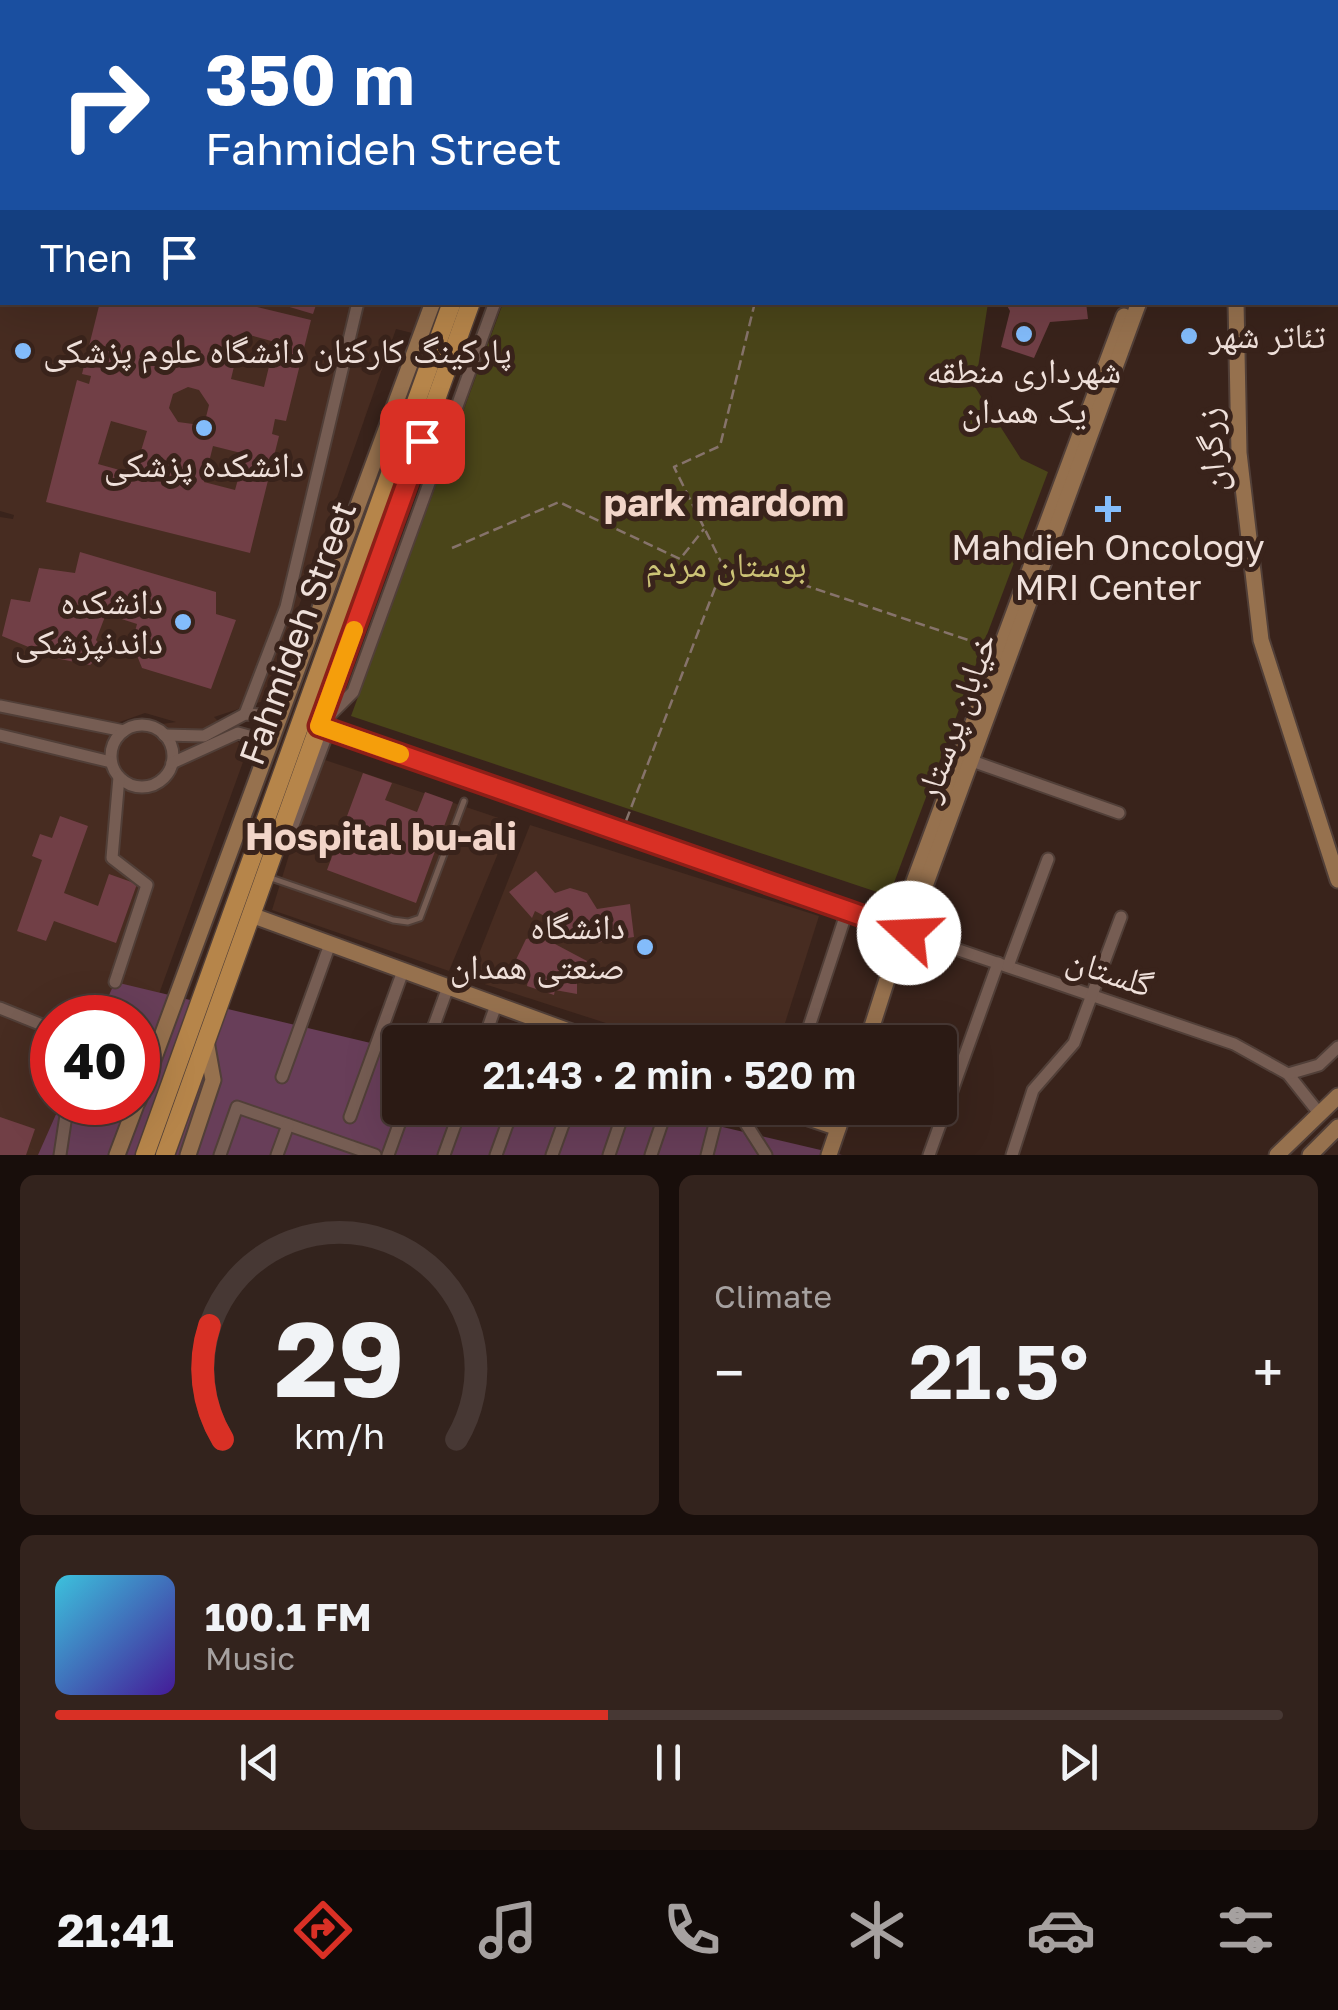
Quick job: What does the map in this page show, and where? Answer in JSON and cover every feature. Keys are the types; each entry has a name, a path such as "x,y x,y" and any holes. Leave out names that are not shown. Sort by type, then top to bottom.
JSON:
{"main road":[{"name":"Fahmideh Street","path":"145,1155 451,305"},
{"name":"Fahmideh Street","path":"165,1155 324,728 471,305"},
{"path":"281,716 300,721"}],"street":[{"path":"245,714 286,607 357,305"},
{"path":"160,1040 432,305"},
{"path":"494,305 353,692 324,728 902,929 871,1025"},
{"name":"خیابان پرستار","path":"902,929 998,650 1128,305"},
{"name":"خیابان پرستار","path":"902,929 972,761 1138,305"},
{"name":"زرگران","path":"1236,305 1239,453 1262,640 1338,880"},
{"path":"0,706 124,731"},
{"path":"115,982 147,885 112,858 119,777 111,762 113,744 124,731 140,725 164,735 204,736 245,714 281,716"},
{"path":"119,777 145,787 162,780 172,763 238,733 271,742"},
{"path":"0,735 111,762"},
{"path":"164,735 172,763"},
{"path":"972,761 1119,813"},
{"path":"929,1155 1048,859"},
{"path":"810,1025 848,911"},
{"path":"254,916 552,1025"},
{"path":"1012,1155 1033,1090 1074,1043 1121,917"},
{"name":"گلستان","path":"902,929 1234,1044 1288,1074 1319,1114"},
{"path":"282,1077 330,944"},
{"path":"350,1117 402,970"},
{"path":"434,1025 448,987"},
{"path":"489,1025 496,1005"},
{"path":"0,1008 30,1021"},
{"path":"188,1155 213,1080 206,1041"},
{"path":"1288,1074 1319,1065 1338,1047"},
{"path":"1277,1155 1338,1096"},
{"path":"220,1155 238,1107 288,1125 335,1149 375,1155"},
{"path":"60,1155 65,1125"},
{"path":"117,1155 128,1125"},
{"path":"277,1155 288,1125"},
{"path":"388,1155 399,1125"},
{"path":"444,1155 455,1125"},
{"path":"496,1155 507,1125"},
{"path":"552,1155 563,1125"},
{"path":"609,1155 619,1125"},
{"path":"651,1155 661,1125"},
{"path":"707,1155 715,1125"},
{"path":"747,1125 766,1155"},
{"path":"829,1125 838,1128"},
{"path":"828,1155 839,1125"},
{"path":"1314,1153 1338,1127"}],"lane":[{"path":"269,878 393,920 408,922 420,918 464,800"}],"path":[{"path":"622,832 723,566 674,466 720,446 754,305"},
{"path":"452,548 560,502 680,559 704,528"},
{"path":"723,566 780,577 998,650"}],"shaded area":[{"path":"0,305 460,305 448,342 396,329 266,700 214,717 247,751 159,995 30,995 30,1125 111,1125 100,1155 0,1155 0,517 13,519 14,515 0,511","holes":["58,712 114,724 145,713 176,722 100,733"]},
{"path":"319,758 511,822 449,971 272,910"},
{"name":"دانشگاه صنعتی همدان","path":"530,825 819,916 784,1025 612,1025 469,979"},
{"path":"115,982 382,1046 382,1125 714,1125 842,1155 38,1155 51,1125 160,1125 160,995 109,995"}],"green space":[{"name":"بوستان مردم","path":"502,305 988,305 975,387 1021,459 1048,472 889,896 351,716"}],"building":[{"name":"دانشکده پزشکی","path":"99,305 249,305 311,320 286,421 275,419 272,434 279,436 250,553 46,502 77,380 89,384 91,376 82,374","holes":["242,333 275,342 264,387 231,379","188,387 199,390 209,405 206,417 193,424 178,422 169,408 173,394","111,421 147,431 134,474 98,464","213,446 245,454 235,490 204,482"]},
{"path":"283,305 316,305 313,314"},
{"name":"شهرداری منطقه یک همدان","path":"1007,305 1086,305 1088,319 1050,322 1034,358 1001,347 1010,311"},
{"name":"دانشکده داندنپزشکی","path":"80,552 216,592 216,614 236,620 211,689 142,668 132,643 137,624 106,614 96,640 105,651 90,665 55,658 2,636 11,599 30,602 39,568 75,573"},
{"path":"363,773 392,783 385,800 417,812 425,792 453,802 416,903 327,870"},
{"path":"60,816 88,826 64,893 98,906 109,874 137,884 116,943 54,921 46,941 17,931 42,860 32,856 40,834 52,838"},
{"path":"536,871 555,893 570,888 587,893 597,909 630,904 634,937 595,943 593,935 578,930 571,942 547,929 552,920 535,911 532,918 509,892"},
{"path":"540,936 587,961 581,976 570,973 569,978 577,980 577,994 555,990 554,995 527,986 528,980 511,970 526,939"},
{"path":"0,1117 35,1129 26,1155 0,1155"}],"slow traffic":[{"path":"354,630 319,726 400,754"}],"place":[{"name":"شهرداری منطقه یک همدان","path":"1024,334"},
{"name":"تئاتر شهر","path":"1189,336"},
{"name":"پارکینگ کارکنان دانشگاه علوم پزشکی","path":"23,351"},
{"name":"دانشکده پزشکی","path":"204,428"},
{"name":"Mahdieh Oncology MRI Center","path":"1108,509"},
{"name":"دانشکده داندنپزشکی","path":"183,622"},
{"name":"دانشگاه صنعتی همدان","path":"645,947"}],"district":[{"name":"park mardom","path":"724,503"},
{"name":"Hospital bu-ali","path":"381,837"}],"route":[{"path":"422,441 319,726 890,926 896,938 909,933"}]}
